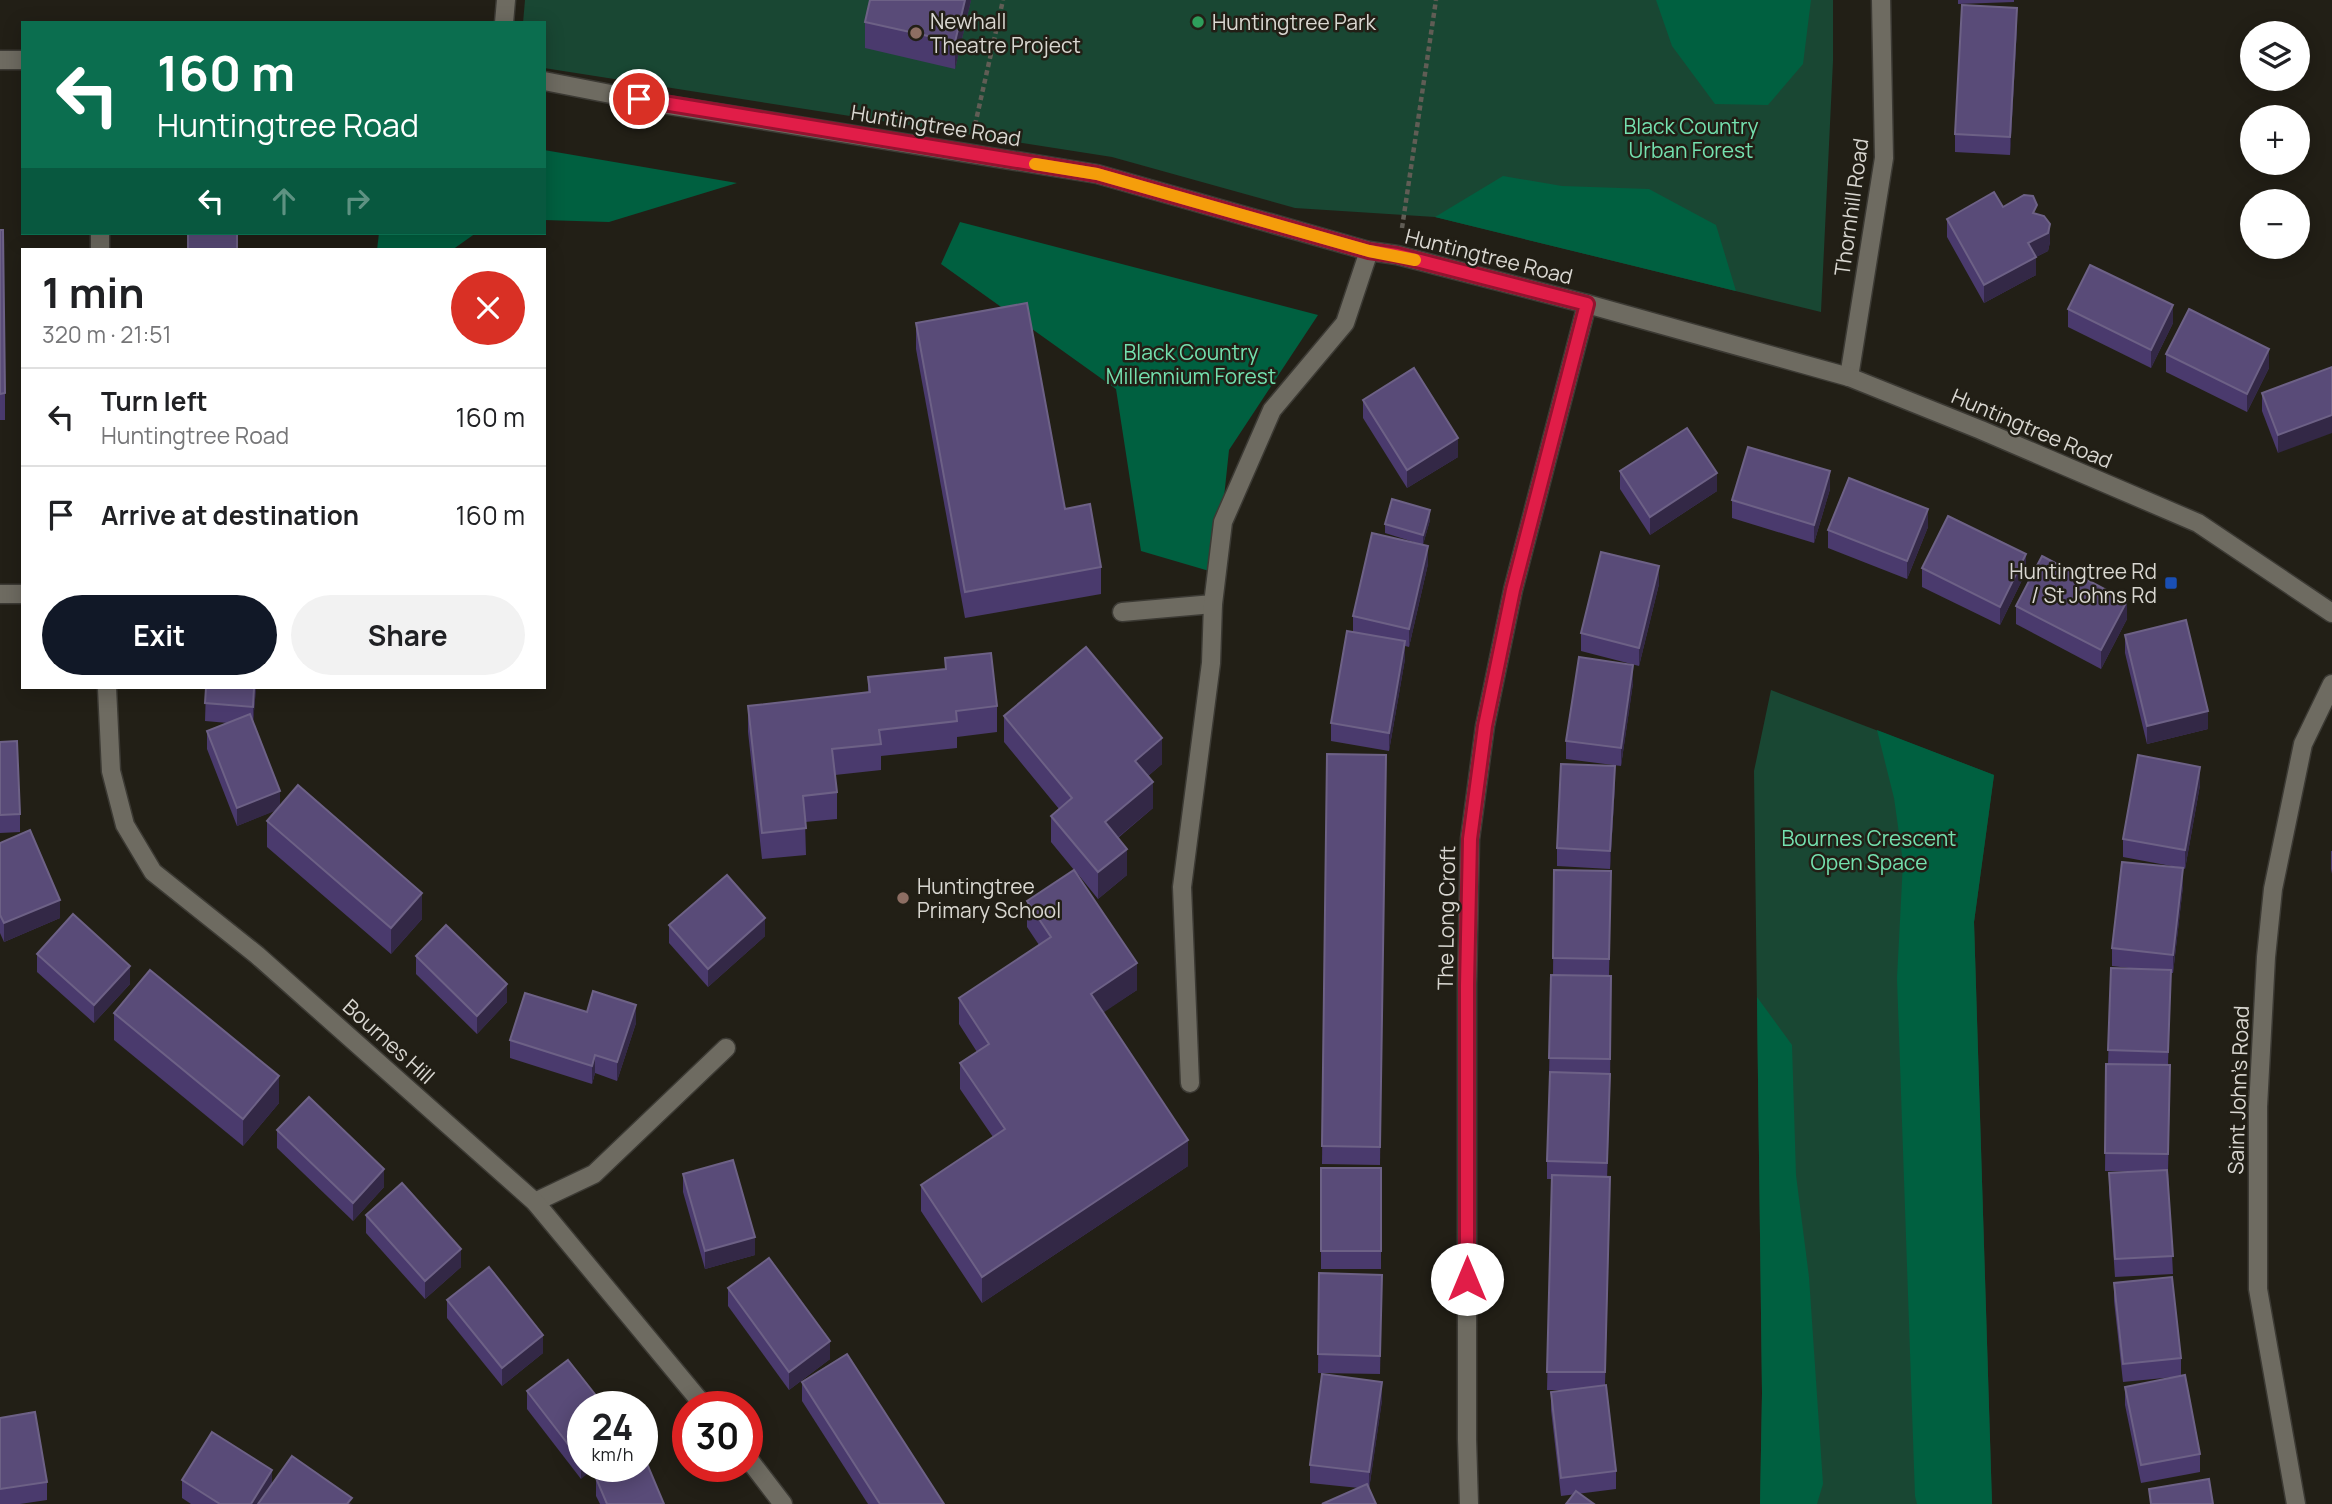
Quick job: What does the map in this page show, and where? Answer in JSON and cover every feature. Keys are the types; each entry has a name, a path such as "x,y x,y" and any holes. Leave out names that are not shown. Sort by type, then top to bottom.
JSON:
{"street":[{"path":"504,21 506,0"},
{"name":"Thornhill Road","path":"1849,377 1884,158 1881,0"},
{"path":"0,60 21,60"},
{"name":"Huntingtree Road","path":"546,81 662,104 1097,174 1369,251 1397,255 1587,304 1849,377 2198,523 2332,612"},
{"path":"1190,1083 1182,887 1211,663 1213,604 1223,522 1272,410 1345,323 1369,251"},
{"name":"The Long Croft","path":"1469,1504 1467,985 1470,839 1485,726 1513,590 1587,304"},
{"path":"0,594 21,594"},
{"path":"1122,612 1213,604"},
{"name":"Saint John's Road","path":"2296,1504 2258,1289 2258,1107 2266,957 2273,889 2303,744 2332,684"},
{"name":"Bournes Hill","path":"107,689 111,771 125,825 153,872 257,955 535,1202 692,1391"},
{"path":"535,1202 594,1174 726,1048"},
{"path":"763,1478 783,1504"}],"path":[{"path":"968,154 1003,0"},
{"path":"1397,255 1436,0"}],"green space":[{"name":"Black Country Urban Forest","path":"525,0 1833,0 1833,61 1821,312 1435,217 1295,208 1112,157 546,68 546,21 523,21"},
{"path":"1656,0 1811,0 1803,64 1768,105 1715,104 1672,46"},
{"path":"546,150 737,183 609,222 546,220"},
{"path":"1503,176 1562,186 1649,189 1716,225 1736,291 1435,217"},
{"name":"Black Country Millennium Forest","path":"960,222 1318,315 1229,450 1216,573 1141,551 1116,389 941,264"},
{"path":"379,235 473,235 455,248 377,248"},
{"name":"Bournes Crescent Open Space","path":"1771,690 1994,775 1974,922 1992,1504 1760,1504 1762,1393 1754,771"},
{"path":"1877,730 1994,775 1974,922 1992,1504 1917,1504 1915,1496 1897,978 1903,862 1894,798"},
{"path":"1757,997 1792,1045 1796,1175 1809,1277 1823,1484 1817,1504 1760,1504 1762,1393"}],"building":[{"path":"870,0 965,0 955,42 865,22"},
{"path":"1962,5 2017,8 2010,137 1955,134"},
{"path":"1994,192 2003,207 2024,195 2033,196 2037,205 2033,213 2044,216 2050,224 2048,233 2028,243 2036,257 1984,285 1947,219"},
{"path":"0,230 3,230 5,393 0,394"},
{"path":"188,235 237,235 237,248 188,248"},
{"path":"2090,265 2173,305 2151,350 2068,309"},
{"path":"1027,303 1065,509 1090,504 1101,567 965,592 916,323"},
{"path":"2189,309 2269,349 2247,394 2166,354"},
{"path":"2332,367 2332,415 2278,435 2262,393"},
{"path":"1414,368 1458,438 1407,470 1363,400"},
{"path":"1687,428 1717,473 1650,517 1620,471"},
{"path":"1748,447 1830,471 1814,525 1732,500"},
{"path":"1849,478 1928,509 1907,561 1828,530"},
{"path":"1392,499 1430,510 1423,535 1385,524"},
{"path":"1948,516 2026,554 2000,607 1922,568"},
{"path":"1372,533 1428,546 1409,629 1353,616"},
{"path":"1601,552 1659,566 1639,648 1581,633"},
{"path":"2042,556 2127,601 2101,650 2016,606"},
{"path":"2186,620 2208,711 2147,726 2125,635"},
{"path":"1347,631 1405,641 1389,733 1331,723"},
{"path":"1086,647 1162,738 1135,761 1153,782 1105,822 1127,849 1098,872 1051,816 1072,798 1004,716"},
{"path":"991,653 997,706 956,711 957,721 879,730 881,744 832,749 837,792 803,796 806,828 762,833 748,706 870,692 868,677 946,669 945,658"},
{"path":"1579,657 1633,665 1621,748 1566,741"},
{"path":"206,689 254,689 253,707 205,703"},
{"path":"250,714 280,791 237,808 207,731"},
{"path":"17,741 20,814 0,815 0,742"},
{"path":"1327,754 1386,755 1380,1147 1322,1146"},
{"path":"2138,755 2200,767 2185,850 2123,839"},
{"path":"1561,764 1615,766 1610,851 1557,848"},
{"path":"298,785 422,893 391,928 267,821"},
{"path":"30,830 60,900 4,923 0,915 0,843"},
{"path":"2122,862 2183,868 2173,955 2112,948"},
{"path":"1074,870 1137,963 1091,994 1188,1140 982,1277 921,1185 1005,1129 960,1063 989,1044 959,998 1051,937 1027,901"},
{"path":"1554,870 1611,871 1609,959 1553,958"},
{"path":"727,875 765,918 708,969 669,925"},
{"path":"73,914 130,966 94,1005 37,954"},
{"path":"446,925 507,984 477,1016 416,956"},
{"path":"2111,968 2171,970 2168,1052 2108,1050"},
{"path":"150,970 279,1076 243,1119 114,1013"},
{"path":"1551,975 1611,976 1610,1059 1549,1058"},
{"path":"593,991 636,1005 617,1062 595,1055 592,1066 510,1040 525,993 587,1012"},
{"path":"2106,1064 2170,1065 2168,1154 2105,1153"},
{"path":"1550,1072 1610,1074 1607,1163 1547,1161"},
{"path":"309,1097 384,1169 353,1203 277,1130"},
{"path":"733,1160 755,1237 705,1251 683,1174"},
{"path":"1321,1168 1381,1168 1381,1251 1321,1251"},
{"path":"2167,1170 2173,1256 2115,1259 2109,1173"},
{"path":"1552,1175 1610,1177 1605,1372 1547,1372"},
{"path":"402,1183 461,1249 425,1281 366,1215"},
{"path":"769,1258 830,1341 789,1372 728,1288"},
{"path":"489,1267 543,1335 502,1368 447,1300"},
{"path":"1319,1273 1382,1275 1380,1356 1318,1354"},
{"path":"2172,1277 2181,1358 2123,1364 2114,1283"},
{"path":"847,1354 944,1504 880,1504 802,1382"},
{"path":"568,1360 592,1391 567,1391 567,1443 527,1391"},
{"path":"1322,1374 1382,1382 1369,1472 1310,1465"},
{"path":"2185,1375 2200,1454 2141,1465 2125,1387"},
{"path":"1606,1385 1616,1471 1561,1478 1551,1392"},
{"path":"35,1412 47,1482 0,1489 0,1418"},
{"path":"212,1432 272,1470 251,1504 220,1504 182,1480"},
{"path":"292,1456 352,1498 347,1504 258,1504"},
{"path":"2209,1479 2213,1504 2151,1504 2149,1489"},
{"path":"598,1482 655,1482 664,1504 607,1504"},
{"path":"1367,1484 1376,1504 1322,1504"},
{"path":"1576,1491 1594,1504 1566,1504"}],"slow traffic":[{"path":"1035,164 1097,174 1369,251 1415,260"}],"place":[{"name":"Huntingtree Park","path":"1198,22"},
{"name":"Newhall Theatre Project","path":"916,33"},
{"name":"Huntingtree Rd / St Johns Rd","path":"2171,583"},
{"name":"Huntingtree Primary School","path":"903,898"}],"route":[{"path":"639,99 1097,174 1369,251 1397,255 1587,304 1513,590 1485,726 1470,839 1467,1279"}]}
